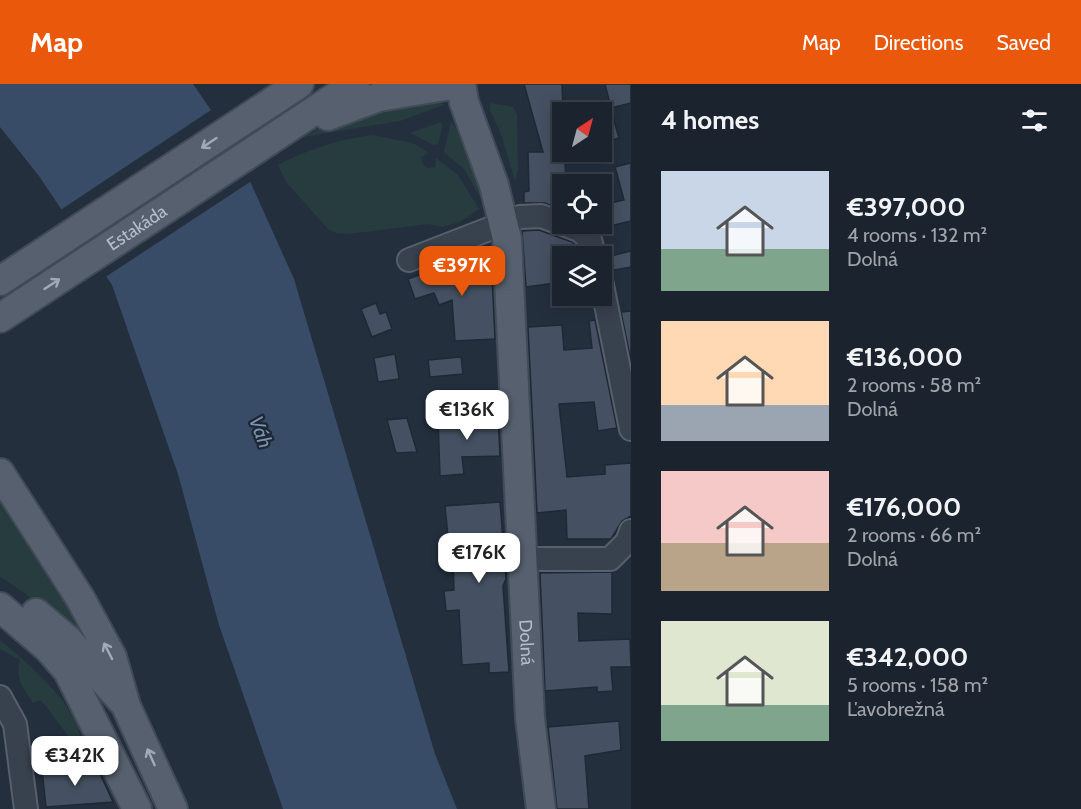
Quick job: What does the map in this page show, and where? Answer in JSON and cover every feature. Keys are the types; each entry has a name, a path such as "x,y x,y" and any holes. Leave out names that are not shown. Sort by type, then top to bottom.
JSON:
{"main road":[{"name":"Estakáda","path":"0,281 299,84"},
{"path":"273,138 355,84"},
{"path":"273,138 379,97 459,84"},
{"name":"Dolná","path":"459,84 494,185 504,223 512,300 530,718 541,809"},
{"name":"Estakáda","path":"1,318 273,138"},
{"path":"0,473 80,598 107,648 126,706 173,809"},
{"path":"0,588 21,601 68,640 126,706"},
{"path":"0,607 49,649 68,671 137,809"},
{"path":"0,630 46,664 92,715"}],"street":[{"path":"410,260 520,217 540,216 579,230 590,239 592,246"},
{"path":"606,306 631,429"},
{"path":"522,559 610,559 627,542 631,531"},
{"path":"0,697 15,724 26,809"}],"green space":[{"path":"438,100 444,105 400,121 303,137 345,116"},
{"path":"490,103 513,107 517,115 518,169 515,181 501,134 490,110"},
{"path":"451,121 472,153 485,206 464,169 444,152"},
{"path":"441,122 443,125 438,144 434,145 410,133"},
{"path":"372,135 413,143 429,153 421,157 423,165 427,168 435,167 436,158 458,175 479,209 460,222 442,227 428,224 349,234 336,233 328,229 287,183 278,165 324,146"},
{"path":"0,493 65,597 100,661 53,615 0,577"},
{"path":"0,640 37,673 62,700 79,729 82,744 75,745 41,700 33,703 19,677 20,660 0,649"}],"water":[{"name":"Váh","path":"0,84 193,84 231,139 294,279 435,754 457,809 283,809 219,625 178,474 112,285 39,176 0,127"}],"pier":[{"path":"214,108 234,137 81,243 59,211"},
{"path":"238,145 253,180 104,278 83,247"}],"building":[{"path":"524,84 562,84 563,102 552,102 552,162 565,162 566,174 552,174 552,206 545,203 524,203 524,192 529,191 528,152 543,152"},
{"path":"605,84 631,84 631,103 612,108 612,102 610,102"},
{"path":"612,117 619,138 612,140"},
{"path":"631,163 631,221 612,226 612,203 624,200 615,167"},
{"path":"539,230 572,242 577,246 552,246 552,283 526,287 522,231"},
{"path":"631,251 631,267 612,270 612,256"},
{"path":"466,258 483,263 492,276 495,339 455,341 452,300 439,305 434,293 415,299 408,279"},
{"path":"376,303 380,314 386,312 392,329 372,337 361,309"},
{"path":"631,311 631,361 621,312"},
{"path":"595,320 617,428 598,431 594,402 559,404 567,477 605,474 605,465 631,463 631,516 622,521 611,539 567,539 566,510 537,513 528,327 562,325 564,350 592,348 589,321"},
{"path":"395,354 399,379 378,382 374,358"},
{"path":"461,357 463,374 430,377 428,360"},
{"path":"498,414 500,456 462,457 464,474 440,476 438,419"},
{"path":"407,418 417,452 396,453 387,420"},
{"path":"500,502 506,579 503,586 509,672 489,673 489,663 462,665 459,610 446,611 444,591 454,590 453,564 458,564 456,537 448,537 445,506"},
{"path":"612,572 612,614 578,613 579,641 630,639 631,667 611,667 613,691 597,692 597,687 545,691 540,573"},
{"path":"619,721 621,750 585,756 589,809 557,809 548,727"},
{"path":"96,765 113,802 46,807 42,770"}]}
